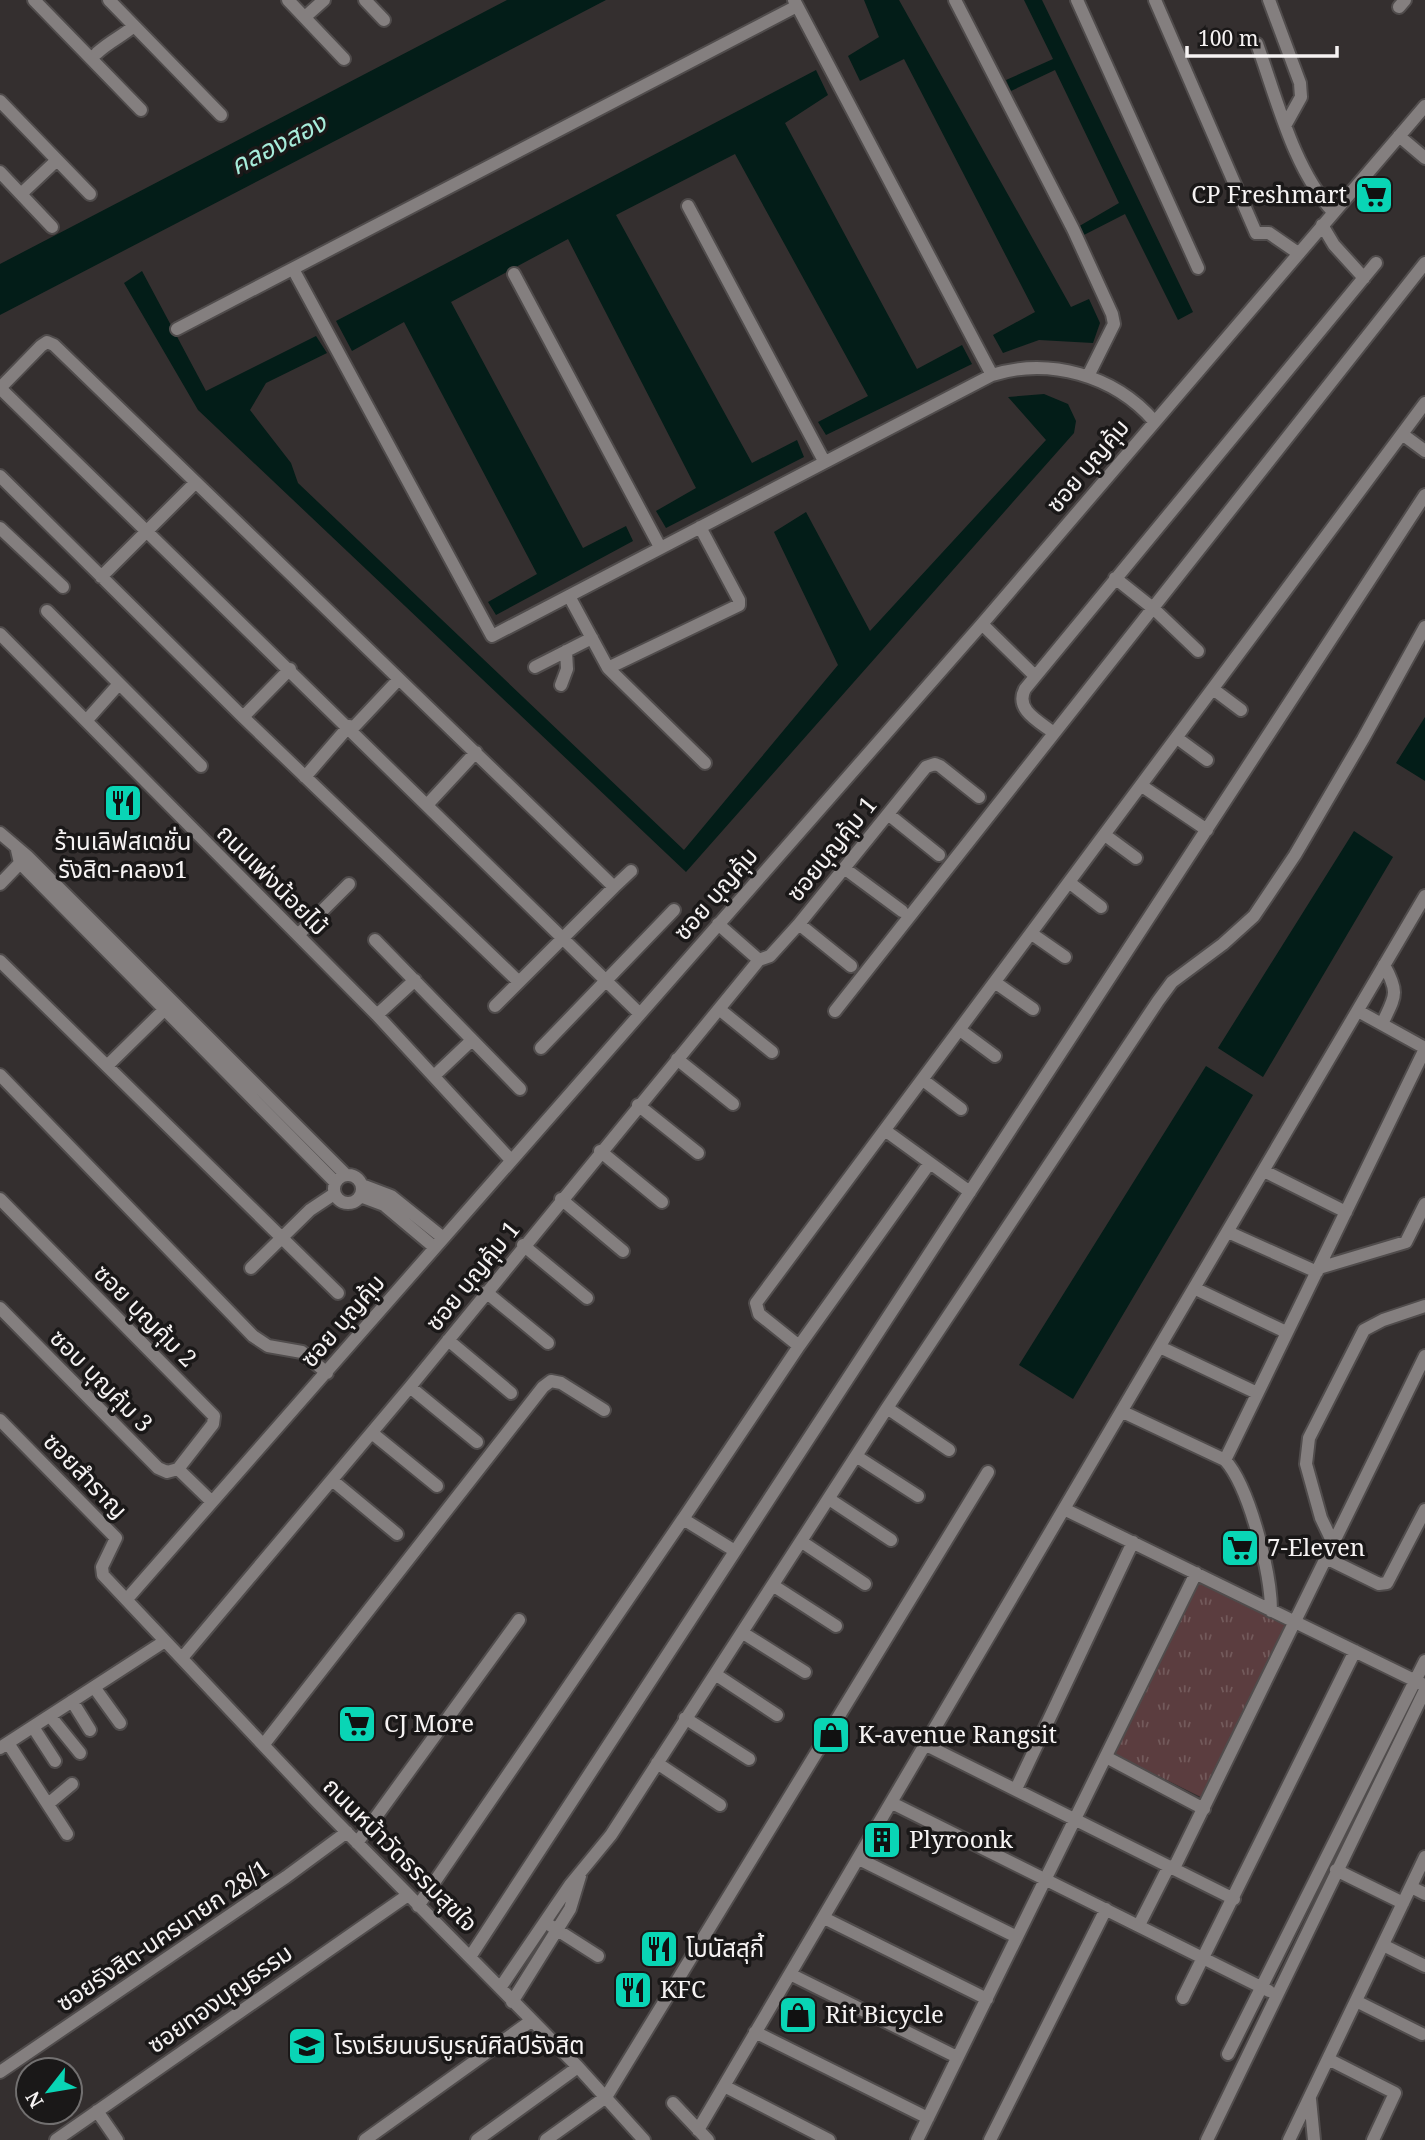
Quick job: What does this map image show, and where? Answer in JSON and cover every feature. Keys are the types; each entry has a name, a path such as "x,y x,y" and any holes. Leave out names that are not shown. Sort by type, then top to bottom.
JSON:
{"street":[{"path":"34,0 141,110"},
{"path":"109,0 221,115"},
{"path":"288,0 344,59"},
{"path":"305,17 324,0"},
{"path":"365,0 384,20"},
{"path":"955,0 1073,229 1112,314 1114,324 1088,376"},
{"path":"1077,0 1198,268"},
{"path":"1155,0 1255,233 1269,233 1298,253"},
{"path":"1269,0 1300,83 1301,97 1286,124"},
{"path":"177,329 795,3 992,375"},
{"path":"97,53 112,39 121,37 134,26"},
{"path":"1257,44 1311,183 1333,212"},
{"path":"0,101 90,194"},
{"name":"ซอย บุญคุ้ม","path":"127,1599 210,1500 327,1373 510,1159 982,624 1425,106"},
{"path":"1399,136 1425,158"},
{"path":"21,194 57,160"},
{"path":"0,172 52,227"},
{"path":"688,206 824,461"},
{"path":"1322,225 1334,244 1364,278"},
{"path":"1054,733 1029,713 1021,701 1024,689 1376,263"},
{"path":"835,1011 1425,263"},
{"path":"293,269 491,636 992,375 1026,367 1088,376 1124,393 1154,421"},
{"path":"514,274 660,547"},
{"path":"614,887 54,345 47,342 41,346 0,388 351,727 426,805 639,1013"},
{"path":"799,1346 759,1314 756,1303 1425,403"},
{"path":"1402,434 1425,451"},
{"path":"0,477 304,777 519,982"},
{"path":"101,577 195,483"},
{"path":"470,1957 1425,495"},
{"path":"608,668 739,604 700,527"},
{"path":"0,528 62,587"},
{"path":"1115,578 1154,609 1198,651"},
{"path":"569,596 608,668 705,762"},
{"path":"47,611 201,766"},
{"path":"982,624 1035,676"},
{"path":"500,1988 657,1763 887,1408 1158,1001 1172,982 1223,944 1261,906 1363,739 1425,627"},
{"name":"ถนนเพ่งน้อยไม้","path":"0,634 377,1015 510,1159"},
{"path":"535,667 592,638"},
{"path":"561,685 567,669 566,651"},
{"path":"243,717 290,669"},
{"path":"304,777 399,678"},
{"path":"86,721 118,685"},
{"path":"1213,689 1241,710"},
{"path":"1177,737 1208,760"},
{"path":"426,805 476,752"},
{"name":"ซอยบุญคุ้ม 1","path":"765,958 799,924 926,767 935,764 940,766 978,797"},
{"path":"1142,786 1207,830"},
{"path":"888,814 939,855"},
{"path":"0,833 339,1183 340,1201 349,1203 361,1191"},
{"path":"1105,835 1136,858"},
{"path":"0,884 22,856"},
{"path":"22,856 165,1009 339,1183"},
{"path":"844,868 902,911"},
{"path":"495,1006 631,871"},
{"path":"1070,883 1101,907"},
{"path":"298,935 349,884"},
{"path":"698,2130 1196,1289 1425,896"},
{"path":"541,1048 674,910"},
{"path":"1415,914 1425,924"},
{"path":"718,924 765,958"},
{"path":"799,924 851,966"},
{"path":"1032,934 1065,957"},
{"path":"375,940 520,1089"},
{"name":"ซอย บุญคุ้ม 1","path":"182,1658 410,1387 638,1105 765,958"},
{"path":"0,961 338,1293"},
{"path":"1382,1024 1396,995 1395,984 1384,965"},
{"path":"377,1015 415,980"},
{"path":"996,983 1033,1009"},
{"path":"107,1066 165,1009"},
{"path":"719,1009 772,1052"},
{"path":"1225,1460 1425,1048 1358,1011"},
{"path":"960,1030 995,1056"},
{"path":"434,1076 472,1040"},
{"path":"677,1059 733,1104"},
{"path":"0,1075 253,1336 268,1346 302,1352 327,1373"},
{"path":"923,1080 961,1109"},
{"path":"638,1105 698,1153"},
{"path":"886,1131 970,1192"},
{"path":"600,1152 662,1202"},
{"path":"418,1906 799,1346 929,1164"},
{"path":"1264,1171 1346,1212"},
{"path":"251,1268 339,1183 357,1178 361,1191 438,1242"},
{"name":"ซอย บุญคุ้ม 2","path":"0,1199 212,1413 215,1421 178,1469"},
{"path":"561,1199 623,1251"},
{"path":"1228,1232 1318,1270 1406,1242 1425,1204"},
{"path":"523,1245 587,1298"},
{"path":"1196,1289 1286,1332"},
{"path":"486,1292 548,1343"},
{"path":"1333,1543 1321,1518 1306,1464 1309,1438 1364,1330 1383,1320 1425,1306"},
{"name":"ซอบ บุญคุ้ม 3","path":"0,1308 158,1468 167,1472 178,1469"},
{"path":"448,1340 511,1393"},
{"path":"1160,1347 1257,1393"},
{"path":"1139,1925 1204,1809 1293,1621 1425,1356"},
{"path":"264,1744 543,1387 551,1381 561,1383 604,1410"},
{"path":"410,1387 477,1442"},
{"path":"887,1408 949,1450"},
{"path":"1123,1412 1225,1460 1245,1498 1268,1573 1271,1611"},
{"name":"ซอยสำราญ","path":"0,1420 116,1538 102,1570 127,1599"},
{"path":"372,1433 436,1486"},
{"path":"856,1456 918,1496"},
{"path":"178,1469 210,1500"},
{"path":"546,2140 606,2097 988,1472"},
{"path":"332,1480 397,1534"},
{"path":"829,1499 891,1540"},
{"path":"1064,1509 1422,1686"},
{"path":"1326,1558 1379,1584 1387,1583 1425,1510"},
{"path":"683,1519 735,1551"},
{"path":"802,1542 866,1584"},
{"path":"1016,1790 1133,1542"},
{"path":"917,2140 1196,1573"},
{"path":"774,1586 836,1626"},
{"name":"ถนนหน้าวัดธรรมสุขใจ","path":"127,1599 418,1906 578,2067 644,2140"},
{"path":"358,1843 519,1620"},
{"path":"743,1633 805,1672"},
{"path":"67,1834 4,1746 165,1641"},
{"path":"1183,1998 1355,1651"},
{"path":"1206,2140 1422,1686 1425,1661"},
{"path":"715,1674 777,1715"},
{"path":"1228,2054 1422,1686"},
{"path":"94,1687 120,1723"},
{"path":"72,1701 90,1730"},
{"path":"50,1716 80,1753"},
{"path":"685,1718 749,1759"},
{"path":"33,1727 55,1761"},
{"path":"926,1745 1234,1899"},
{"path":"1106,1757 1204,1809"},
{"path":"657,1763 720,1805"},
{"path":"48,1804 72,1784"},
{"path":"892,1803 1276,1994"},
{"name":"ซอยรังสิต-นครนายก 28/1","path":"0,2072 286,1877 347,1832"},
{"path":"1289,2140 1425,1857"},
{"path":"859,1858 1017,1937"},
{"path":"1336,1870 1403,1903"},
{"path":"512,2002 570,1909 580,1876"},
{"path":"1411,1887 1425,1894"},
{"name":"ซอยทองบุญธรรม","path":"62,2138 408,1895"},
{"path":"990,2140 1106,1909"},
{"path":"824,1918 987,1999"},
{"path":"545,1923 598,1956"},
{"path":"1383,1945 1425,1966"},
{"path":"790,1973 957,2057"},
{"path":"1356,2001 1422,2034"},
{"path":"365,2140 531,2021"},
{"path":"755,2032 928,2118"},
{"path":"1328,2059 1395,2093 1373,2140"},
{"path":"477,2140 578,2067"},
{"path":"724,2087 829,2140"},
{"path":"1310,2098 1314,2140"},
{"path":"673,2103 708,2140"},
{"path":"97,2111 117,2140"}],"green space":[{"path":"1196,1577 1294,1623 1211,1802 1110,1752"}],"water":[{"name":"คลองสอง","path":"507,0 606,0 0,315 0,264"},
{"path":"864,0 899,0 1071,307 1089,299 1100,323 1093,343 1039,340 1003,353 993,335 1035,312 904,59 860,81 848,56 879,37"},
{"path":"1024,0 1042,0 1193,312 1178,320 1125,214 1080,237 1076,228 1119,203 1055,70 1011,91 1006,80 1053,59"},
{"path":"816,70 828,95 785,123 917,369 962,345 972,364 826,435 818,422 868,396 735,154 616,215 752,463 797,440 804,457 666,528 656,511 696,488 568,239 451,302 583,548 626,526 633,541 496,615 488,602 537,574 404,322 352,351 336,321"},
{"path":"142,271 206,391 316,336 327,353 266,383 250,410 291,463 298,483 684,850 838,665 774,532 806,512 870,631 1046,440 1008,397 1044,394 1068,404 1076,421 1074,433 686,872 198,410 124,283"},
{"path":"1425,717 1425,781 1396,763"},
{"path":"1354,831 1393,857 1263,1077 1218,1048"},
{"path":"1206,1066 1253,1095 1073,1399 1019,1365"}],"place":[{"name":"CP Freshmart","path":"1374,195"},
{"name":"ร้านเลิฟสเตชั่น รังสิต-คลอง1","path":"123,803"},
{"name":"7-Eleven","path":"1240,1548"},
{"name":"CJ More","path":"357,1724"},
{"name":"K-avenue Rangsit","path":"831,1735"},
{"name":"Plyroonk","path":"882,1840"},
{"name":"โบนัสสุกี้","path":"659,1949"},
{"name":"KFC","path":"633,1990"},
{"name":"Rit Bicycle","path":"798,2015"},
{"name":"โรงเรียนบริบูรณ์ศิลป์รังสิต","path":"307,2046"}]}
